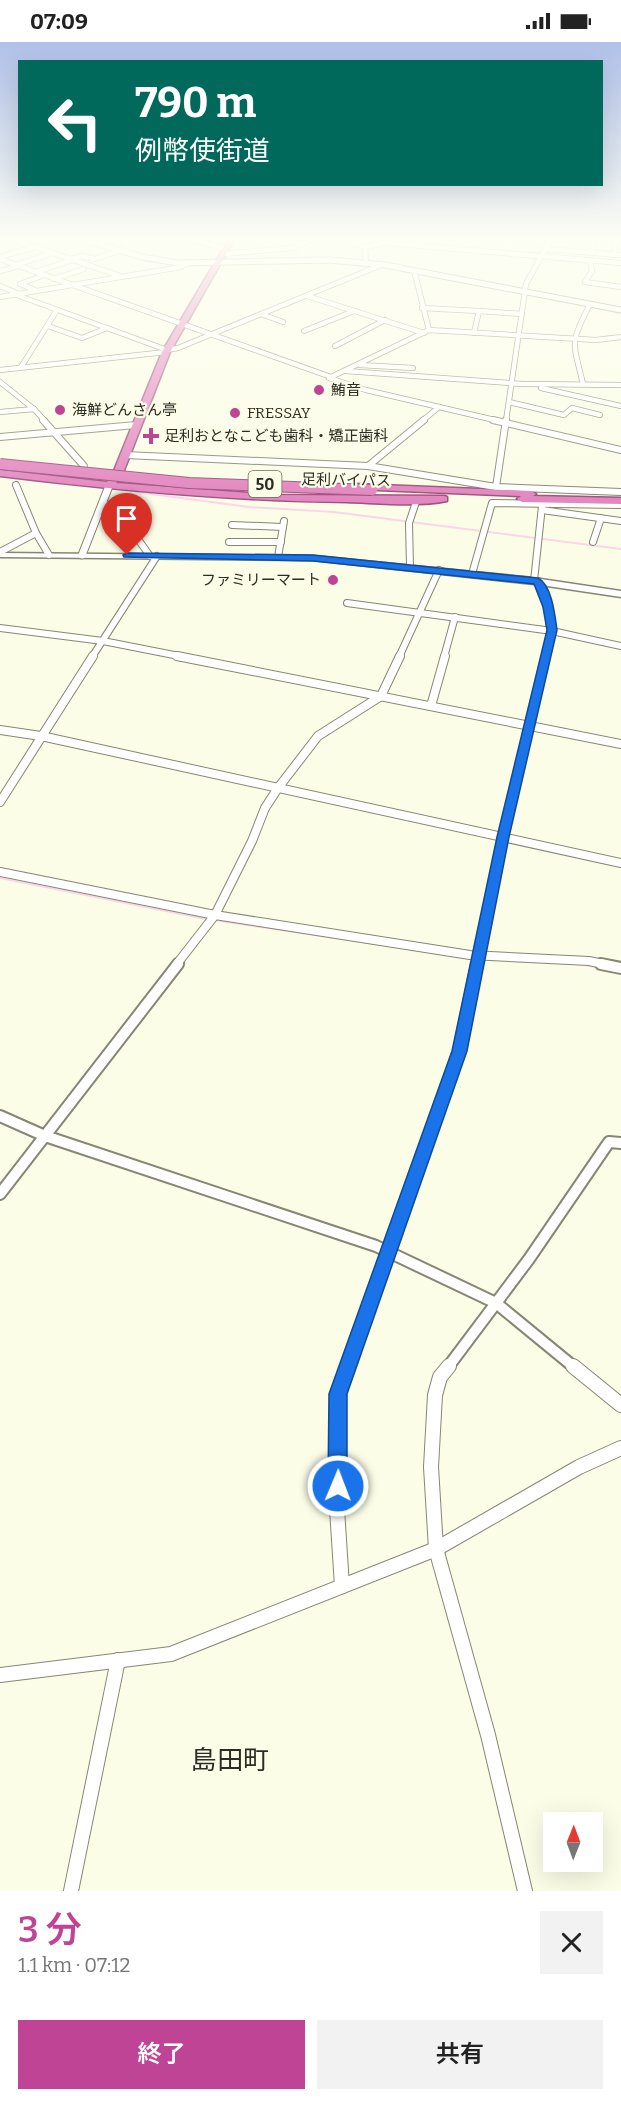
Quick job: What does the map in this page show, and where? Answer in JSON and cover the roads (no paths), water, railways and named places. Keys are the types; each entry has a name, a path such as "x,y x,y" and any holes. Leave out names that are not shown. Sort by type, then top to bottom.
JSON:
{"highway":[{"path":"110,486 118,473 166,351 181,326"},
{"name":"50","path":"0,462 268,484 531,494"},
{"name":"足利バイパス","path":"0,462 189,483 474,498 574,497"},
{"name":"50","path":"0,471 110,486 281,496 474,498"},
{"name":"足利バイパス","path":"0,471 188,488 531,494 620,499"}],"main road":[{"path":"0,553 278,557 439,570 621,594"}],"street":[{"path":"21,367 48,326"},
{"path":"49,326 82,338 107,328"},
{"path":"102,326 166,351"},
{"path":"189,326 366,390 621,450"},
{"path":"0,370 166,351 231,326"},
{"path":"303,331 314,326"},
{"path":"335,346 373,326"},
{"path":"407,326 427,332 596,340 621,337"},
{"path":"426,326 427,332"},
{"path":"474,333 476,326"},
{"path":"496,487 520,326"},
{"path":"579,326 573,339 576,362 580,368 583,384"},
{"path":"331,377 427,332"},
{"path":"358,365 414,366 411,376"},
{"path":"344,371 524,384 621,385"},
{"path":"0,382 34,409 56,432 84,466 82,470"},
{"path":"524,384 621,406"},
{"path":"509,402 564,415 572,408 600,415"},
{"path":"368,466 439,407"},
{"path":"0,412 34,409"},
{"path":"0,437 136,425"},
{"path":"125,455 368,466 496,487 620,499"},
{"path":"16,485 36,533 49,555"},
{"path":"82,555 110,486"},
{"path":"410,567 409,523 417,499"},
{"path":"542,507 620,499"},
{"path":"611,520 620,499"},
{"path":"0,802 104,641 154,556 115,507 102,503"},
{"path":"472,574 492,503 542,507 621,521"},
{"path":"342,1586 337,1509 338,1394 459,1051 503,837 552,630 548,607 536,581 542,507"},
{"path":"593,542 601,519"},
{"path":"232,525 283,524 278,557"},
{"path":"0,553 36,533"},
{"path":"229,542 281,543"},
{"path":"0,1194 215,915 266,808 278,788 318,736 381,696 439,570"},
{"path":"347,603 552,630 621,646"},
{"path":"431,706 455,617"},
{"path":"0,628 104,641 621,744"},
{"path":"0,730 41,736 621,863"},
{"path":"0,872 215,915 478,956 589,961 621,968"},
{"path":"0,1116 45,1136 376,1246 496,1303 621,1405"},
{"path":"525,1891 488,1735 436,1549 431,1467 437,1386 440,1377 529,1259 609,1142 621,1143"},
{"path":"0,1675 171,1654 436,1549 579,1467 621,1448"},
{"path":"72,1891 118,1660"}],"waterway":[{"path":"136,492 249,507 334,512 621,549"},
{"path":"0,878 206,919 376,944"},
{"path":"591,965 586,964 600,967"}],"place":[{"name":"鮪音","path":"319,390"},
{"name":"海鮮どんさん亭","path":"60,410"},
{"name":"FRESSAY","path":"235,413"},
{"name":"足利おとなこども歯科・矯正歯科","path":"151,436"},
{"name":"ファミリーマート","path":"333,580"}],"district":[{"name":"島田町","path":"230,1760"}]}
